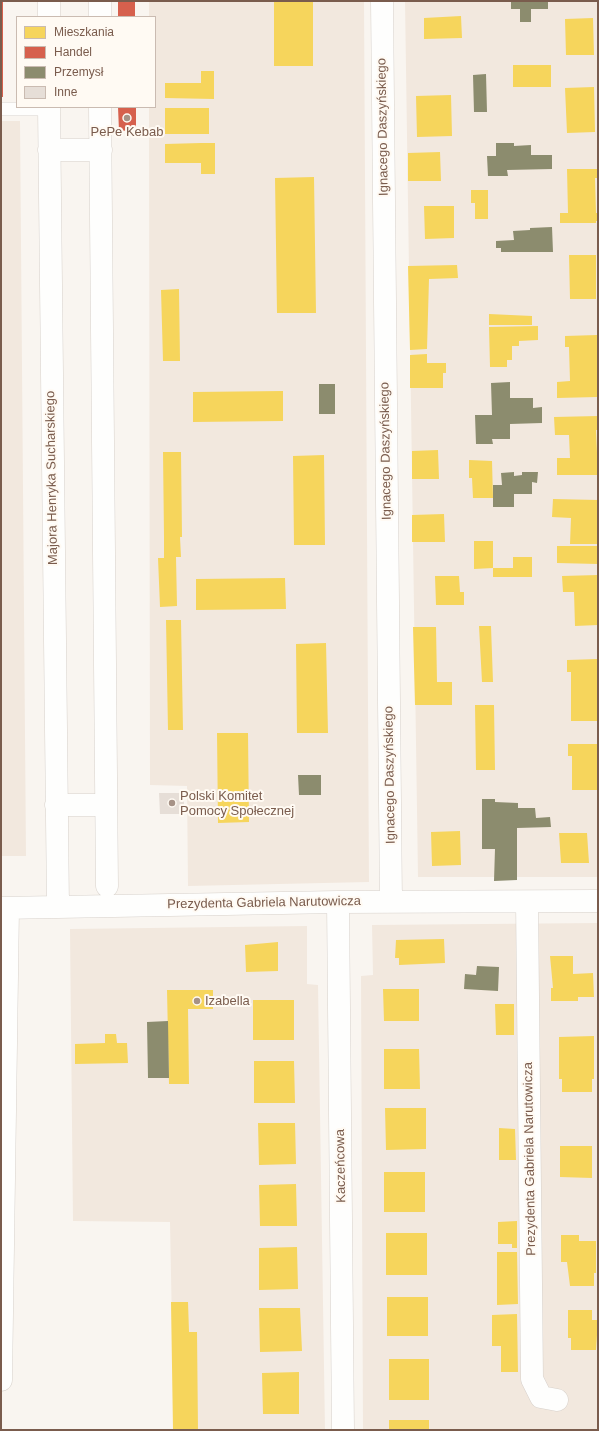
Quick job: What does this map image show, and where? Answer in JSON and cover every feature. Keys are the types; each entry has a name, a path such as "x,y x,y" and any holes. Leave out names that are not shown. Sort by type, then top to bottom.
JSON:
{"street":[{"path":"49,1 49,16"},
{"path":"100,1 100,16"},
{"name":"Ignacego Daszyńskiego","path":"382,1 391,902"},
{"name":"Majora Henryka Sucharskiego","path":"49,108 58,908"},
{"path":"100,108 107,886"},
{"path":"49,150 100,150"},
{"path":"56,805 106,805"},
{"name":"Prezydenta Gabriela Narutowicza","path":"4,908 338,902 598,901"},
{"name":"Kaczeńcowa","path":"338,902 343,1430"},
{"name":"Prezydenta Gabriela Narutowicza","path":"527,902 532,1379 541,1397 557,1400"},
{"path":"1,1380 4,908"}],"lane":[{"path":"1,109 49,108"}],"shaded area":[{"path":"149,1 364,1 369,882 188,886 187,786 150,785 149,108 156,108 156,16 149,16"},
{"path":"405,1 598,1 598,877 418,877"},
{"path":"1,121 20,121 26,856 1,856"},
{"path":"598,923 598,1430 363,1430 361,976 373,975 372,925"},
{"path":"307,926 307,984 318,985 325,1430 174,1430 170,1222 73,1221 70,929"}],"building: Mieszkania":[{"path":"274,1 313,1 313,66 274,66"},
{"path":"461,16 462,38 424,39 424,18"},
{"path":"593,18 594,55 566,55 565,19"},
{"path":"513,65 551,65 551,87 513,87"},
{"path":"201,71 214,71 214,99 165,98 165,83 201,83"},
{"path":"594,87 595,132 567,133 565,88"},
{"path":"451,95 452,136 417,137 416,96"},
{"path":"165,108 209,108 209,134 165,134"},
{"path":"215,143 215,174 201,174 201,163 165,163 165,144"},
{"path":"440,152 441,181 408,181 408,153"},
{"path":"567,169 598,169 598,178 595,178 596,213 598,213 598,221 596,221 596,223 560,223 560,213 568,213"},
{"path":"314,177 316,313 277,313 275,178"},
{"path":"471,190 488,190 488,219 475,219 475,203 471,203"},
{"path":"424,206 454,206 454,238 425,239"},
{"path":"569,255 596,255 596,299 570,299"},
{"path":"457,265 458,278 429,279 427,349 410,350 408,266"},
{"path":"179,289 180,361 163,361 161,290"},
{"path":"489,314 532,316 532,325 489,325"},
{"path":"538,326 538,340 519,341 519,346 512,346 512,360 507,360 507,367 490,367 489,327"},
{"path":"597,335 597,397 557,398 557,382 570,381 569,347 565,347 565,336"},
{"path":"427,354 427,363 446,363 446,373 443,373 443,388 410,388 410,355"},
{"path":"283,391 283,421 193,422 193,392"},
{"path":"598,416 598,430 596,430 598,475 557,475 557,458 570,458 569,435 555,435 554,417"},
{"path":"438,450 439,479 412,479 412,451"},
{"path":"163,452 181,452 182,537 180,537 181,557 176,557 177,606 160,607 158,558 164,558"},
{"path":"324,455 325,545 294,545 293,456"},
{"path":"469,460 492,461 493,498 473,498 472,478 469,478"},
{"path":"553,499 598,500 597,544 570,544 571,518 552,517"},
{"path":"444,514 445,542 412,542 412,515"},
{"path":"474,541 493,541 493,568 474,569"},
{"path":"557,546 598,546 598,564 557,563"},
{"path":"513,557 532,557 532,577 493,577 493,568 513,568"},
{"path":"598,575 598,625 575,626 574,592 563,592 562,576"},
{"path":"435,576 459,576 460,592 464,592 464,605 436,605"},
{"path":"285,578 286,609 196,610 196,579"},
{"path":"166,620 181,620 183,730 168,730"},
{"path":"479,626 491,626 493,682 482,682"},
{"path":"413,627 436,627 437,682 452,682 452,705 415,705"},
{"path":"326,643 328,733 297,733 296,644"},
{"path":"598,659 598,721 571,721 571,672 567,672 567,660"},
{"path":"475,705 494,705 495,770 476,770"},
{"path":"217,733 248,733 249,822 218,823"},
{"path":"568,744 598,744 598,790 572,790 572,756 568,756"},
{"path":"460,831 461,865 432,866 431,832"},
{"path":"559,833 587,833 589,863 561,863"},
{"path":"444,939 445,963 399,965 399,958 395,958 396,940"},
{"path":"278,942 278,971 246,972 245,945"},
{"path":"550,956 573,956 573,974 593,973 594,997 578,997 578,1001 551,1001 551,988 553,988"},
{"path":"383,989 419,989 419,1021 384,1021"},
{"path":"167,990 213,990 213,1009 188,1009 189,1084 169,1084"},
{"path":"253,1000 294,1000 294,1040 253,1040"},
{"path":"495,1004 514,1004 514,1035 496,1035"},
{"path":"105,1034 116,1034 117,1043 127,1043 128,1063 75,1064 75,1044 105,1043"},
{"path":"594,1036 594,1079 592,1079 592,1092 562,1092 562,1079 559,1079 559,1037"},
{"path":"384,1049 419,1049 420,1089 384,1089"},
{"path":"254,1061 294,1061 295,1103 254,1103"},
{"path":"385,1108 426,1108 426,1149 386,1150"},
{"path":"258,1123 295,1123 296,1164 259,1165"},
{"path":"499,1128 515,1129 516,1160 499,1160"},
{"path":"560,1146 592,1146 592,1178 560,1177"},
{"path":"384,1172 425,1172 425,1212 384,1212"},
{"path":"296,1184 297,1226 260,1226 259,1185"},
{"path":"517,1221 517,1248 512,1248 512,1244 498,1244 498,1222"},
{"path":"386,1233 427,1233 427,1275 386,1275"},
{"path":"561,1235 579,1235 579,1241 596,1241 596,1273 594,1273 594,1286 570,1286 567,1262 561,1262"},
{"path":"297,1247 298,1289 259,1290 259,1248"},
{"path":"497,1252 517,1252 518,1304 497,1305"},
{"path":"387,1297 428,1297 428,1336 387,1336"},
{"path":"171,1302 188,1302 189,1332 197,1332 198,1430 173,1430"},
{"path":"259,1308 300,1308 302,1351 260,1352"},
{"path":"568,1310 592,1310 592,1320 598,1320 596,1350 571,1350 571,1338 568,1338"},
{"path":"517,1314 518,1372 501,1372 501,1346 492,1346 492,1315"},
{"path":"389,1359 429,1359 429,1400 389,1400"},
{"path":"299,1372 299,1414 263,1414 262,1373"},
{"path":"389,1420 429,1420 429,1430 389,1430"}],"building: Handel":[{"path":"1,1 3,1 3,97 1,97"},
{"path":"118,1 135,1 135,16 118,16"},
{"path":"118,108 136,108 136,130 119,131"}],"building: Przemysł":[{"path":"511,1 548,1 548,9 531,9 531,22 520,22 520,9 511,9"},
{"path":"486,74 487,112 474,112 473,75"},
{"path":"496,143 514,143 514,146 531,145 531,155 552,155 552,169 507,170 508,176 488,176 487,156 496,156"},
{"path":"552,227 553,252 501,252 501,248 496,248 496,241 514,240 513,231 530,230 530,228"},
{"path":"510,382 510,398 533,398 533,408 542,407 542,423 510,424 510,439 492,439 493,444 476,444 475,415 492,415 491,383"},
{"path":"319,384 335,384 335,414 319,414"},
{"path":"514,472 514,476 522,475 522,472 538,472 537,483 532,482 532,494 514,494 514,507 493,507 493,485 502,485 501,473"},
{"path":"298,775 321,775 321,795 299,795"},
{"path":"482,799 495,799 495,802 518,803 518,808 535,808 536,818 550,817 551,827 517,828 517,880 494,881 495,849 482,849"},
{"path":"477,966 499,967 498,991 464,989 465,974 476,975"},
{"path":"168,1021 169,1078 148,1078 147,1022"}],"building: Inne":[{"name":"Polski Komitet Pomocy Społecznej","path":"159,793 184,793 184,814 160,814"}],"place":[{"name":"PePe Kebab","path":"127,118"},
{"name":"Polski Komitet Pomocy Społecznej","path":"172,803"},
{"name":"Izabella","path":"197,1001"}]}
